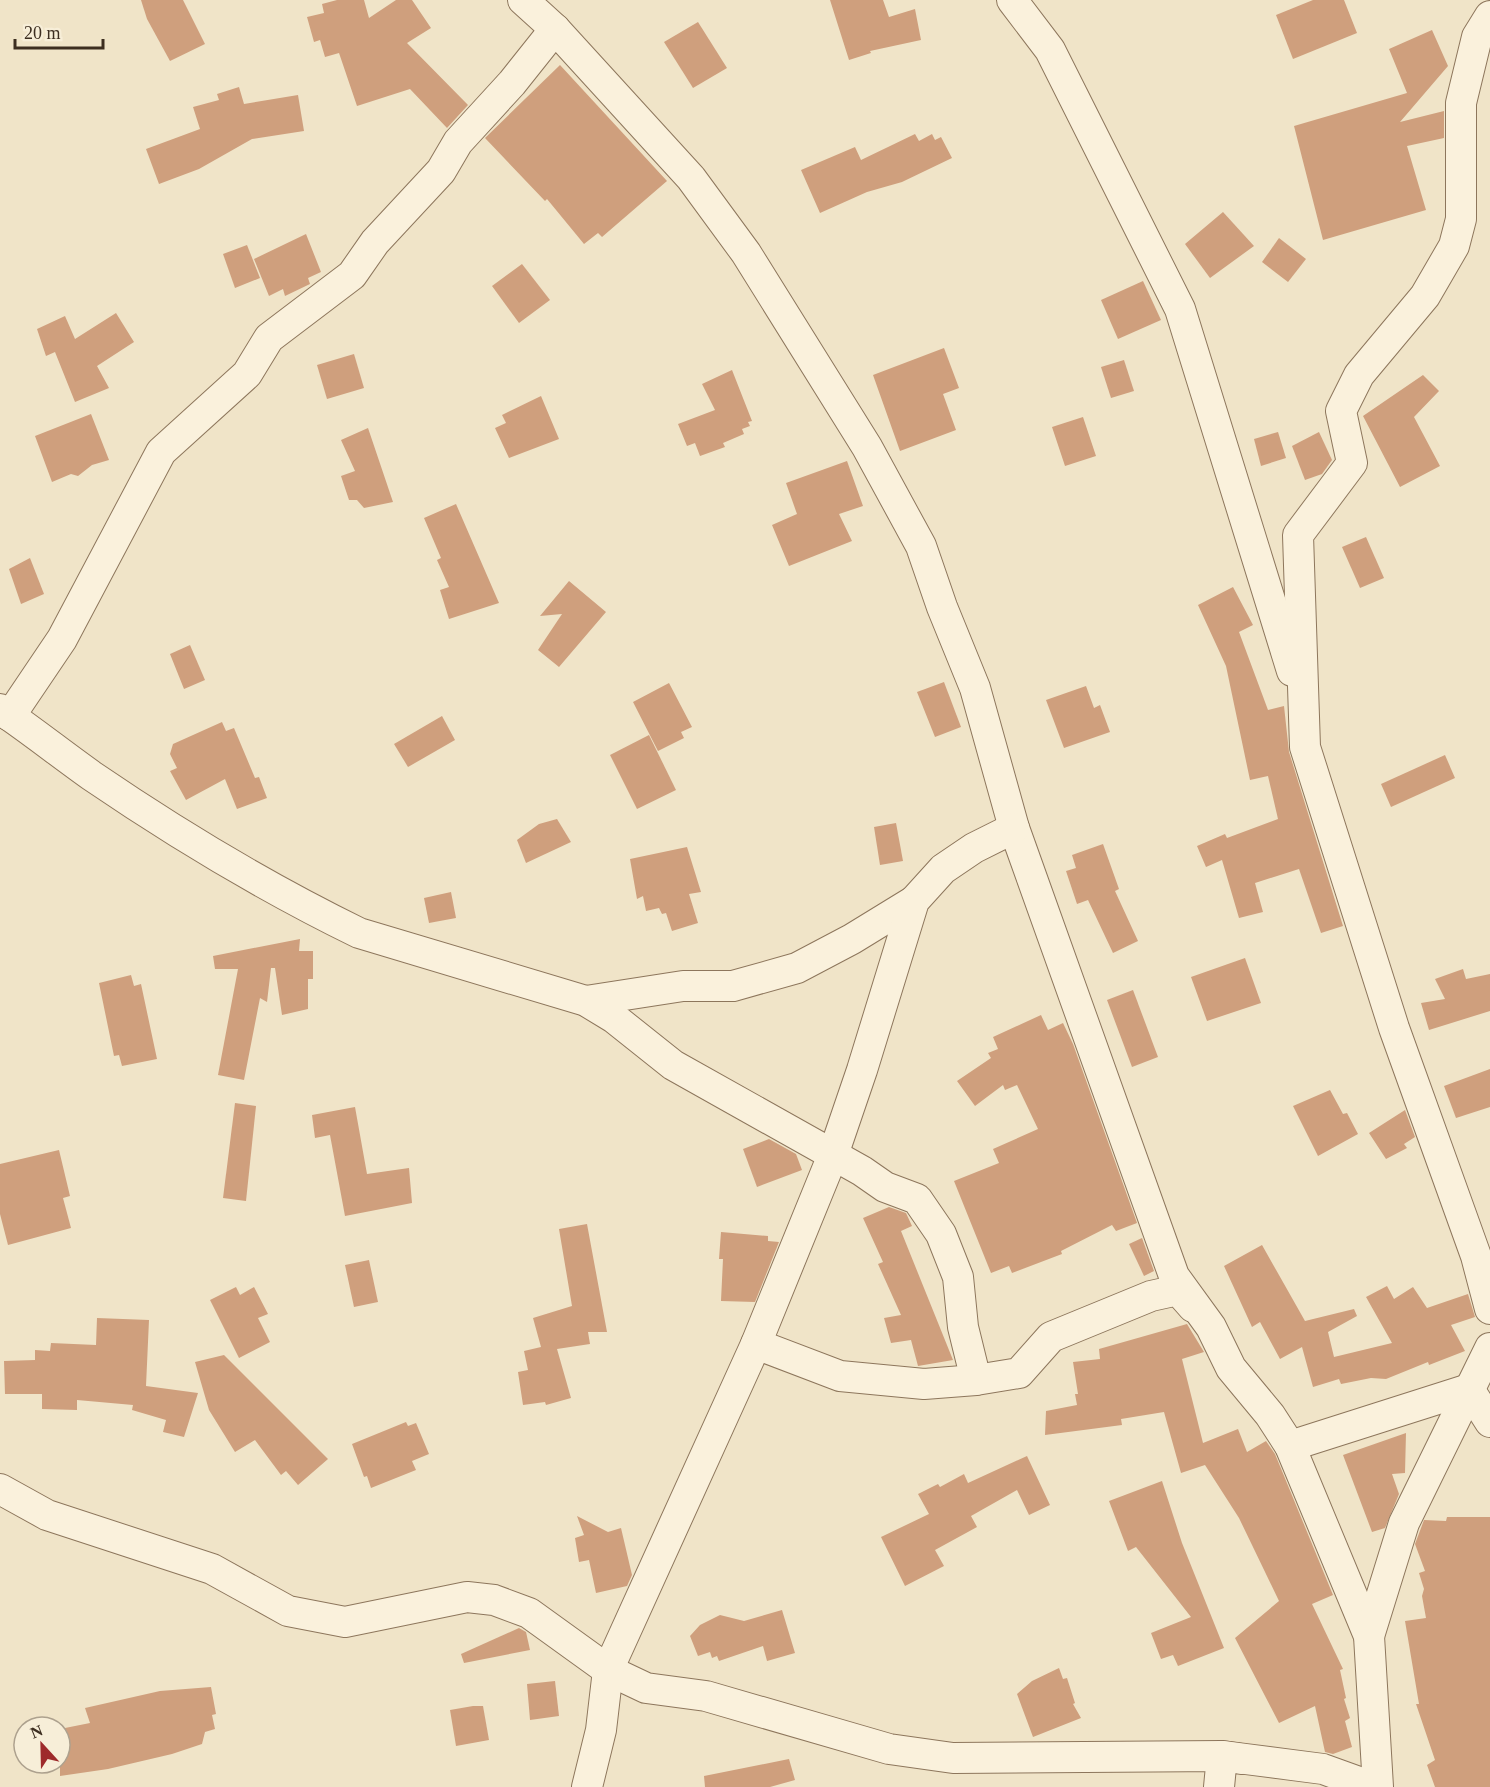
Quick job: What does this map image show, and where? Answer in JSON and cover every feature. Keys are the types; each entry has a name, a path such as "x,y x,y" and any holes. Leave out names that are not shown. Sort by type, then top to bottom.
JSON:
{"street":[{"path":"523,0 555,29 691,178 746,253 867,447 921,546 942,607 975,688 1014,828 1174,1276 1211,1327 1231,1368 1270,1415 1290,1446 1369,1636 1378,1787"},
{"path":"1012,0 1050,50 1180,309 1304,709"},
{"path":"1490,16 1477,37 1461,103 1461,219 1454,246 1425,296 1359,375 1341,411 1352,463 1298,535 1305,747 1394,1028 1476,1256 1490,1309"},
{"path":"555,29 512,82 458,142 441,171 375,242 352,275 269,338 247,374 161,452 62,639 5,712 92,776 158,818 327,918 359,933 586,1001 614,1018 673,1065 885,1187 917,1199 941,1234 958,1276 963,1327 976,1380"},
{"path":"586,1001 684,986 733,986 797,968 852,939 914,901 943,869 974,848 1014,828"},
{"path":"587,1787 601,1730 608,1670 756,1344 833,1155 862,1070 914,901"},
{"path":"756,1344 840,1376 924,1384 976,1380 1019,1373 1051,1337 1141,1300 1178,1290 1211,1327"},
{"path":"1290,1446 1483,1367"},
{"path":"1483,1367 1490,1422"},
{"path":"1369,1636 1404,1522 1483,1367"},
{"path":"0,1489 47,1515 212,1569 288,1611 345,1622 467,1597 494,1600 530,1613 608,1670 646,1688 706,1696 889,1749 943,1757 1222,1756 1323,1769 1372,1787"},
{"path":"1219,1787 1222,1756"}],"building":[{"path":"141,0 183,0 205,44 170,61 147,19"},
{"path":"337,0 364,0 369,18 396,0 412,0 431,28 407,43 468,105 447,128 410,89 357,106 339,53 325,57 320,40 314,42 307,17 324,13 322,4"},
{"path":"830,0 883,0 889,17 915,9 921,40 870,51 871,53 849,60"},
{"path":"1313,0 1344,0 1357,33 1293,59 1276,15"},
{"path":"698,22 727,68 693,88 664,42"},
{"path":"1432,30 1448,66 1400,122 1444,111 1444,138 1407,146 1426,210 1323,240 1294,126 1407,93 1389,49"},
{"path":"560,65 667,181 602,237 598,233 584,244 547,199 545,201 485,138"},
{"path":"239,87 244,104 298,95 304,131 252,139 199,169 159,184 146,149 200,129 193,107 219,100 217,94"},
{"path":"915,134 919,141 932,134 935,140 941,137 952,158 902,182 867,192 820,213 801,170 855,147 861,160"},
{"path":"1223,212 1254,246 1210,278 1185,244"},
{"path":"306,234 321,272 308,278 310,284 285,296 283,289 269,296 254,259"},
{"path":"1279,238 1306,259 1288,282 1262,262"},
{"path":"247,245 260,278 235,288 223,254"},
{"path":"522,264 550,300 519,323 492,286"},
{"path":"1143,281 1161,320 1118,339 1101,300"},
{"path":"116,313 134,342 97,366 109,388 75,402 55,352 46,356 37,329 65,316 75,339"},
{"path":"944,348 959,388 943,394 956,430 900,451 873,375"},
{"path":"354,354 364,388 327,399 317,365"},
{"path":"1124,360 1134,391 1111,398 1101,367"},
{"path":"732,370 752,421 748,422 750,426 742,429 744,434 723,443 725,447 700,456 695,443 687,446 678,424 715,410 702,384"},
{"path":"1423,375 1439,391 1414,417 1440,466 1400,487 1363,416"},
{"path":"541,396 559,439 509,458 495,428 506,423 502,415"},
{"path":"91,414 109,460 92,465 78,476 71,474 52,482 35,436"},
{"path":"1083,417 1096,456 1065,466 1052,427"},
{"path":"368,428 393,502 364,508 357,500 349,500 341,476 355,471 341,440"},
{"path":"1278,432 1286,458 1261,466 1254,439"},
{"path":"1319,432 1332,460 1322,474 1305,480 1292,446"},
{"path":"847,461 863,506 839,514 852,541 789,566 772,525 797,514 786,483"},
{"path":"456,504 499,603 449,619 440,590 449,587 437,560 441,558 424,518"},
{"path":"1366,537 1384,578 1360,588 1342,547"},
{"path":"30,558 44,594 21,604 9,569"},
{"path":"569,581 606,612 559,667 538,650 562,614 540,616"},
{"path":"1233,587 1253,625 1239,632 1268,710 1284,706 1289,752 1343,926 1321,933 1299,869 1255,883 1263,912 1239,918 1222,860 1206,867 1197,846 1225,834 1227,838 1278,819 1268,776 1250,780 1226,666 1198,605"},
{"path":"190,645 205,680 184,689 170,654"},
{"path":"944,682 961,727 935,737 917,692"},
{"path":"669,683 692,727 681,732 684,738 658,751 633,702"},
{"path":"1086,686 1094,708 1100,705 1110,732 1064,748 1046,700"},
{"path":"442,716 455,740 408,767 394,744"},
{"path":"222,722 226,731 234,728 255,778 259,777 267,798 237,809 225,779 186,800 170,771 177,768 170,754 173,744"},
{"path":"649,735 676,790 637,809 610,755"},
{"path":"1445,755 1455,778 1391,807 1381,784"},
{"path":"557,819 571,842 526,863 517,840 539,824"},
{"path":"896,823 903,861 880,865 874,827"},
{"path":"1103,844 1119,889 1115,891 1138,941 1113,953 1088,900 1077,904 1066,871 1076,868 1072,855"},
{"path":"687,847 701,892 689,894 698,923 672,931 666,913 662,914 659,908 646,911 643,896 637,899 630,859"},
{"path":"451,892 456,918 429,923 424,898"},
{"path":"300,939 299,951 313,951 313,979 308,979 308,1009 282,1015 275,968 271,968 267,1002 260,998 244,1080 218,1075 238,969 215,969 213,956"},
{"path":"1245,958 1261,1003 1207,1021 1191,977"},
{"path":"1463,969 1466,979 1490,974 1490,1011 1429,1030 1421,1003 1445,999 1435,979"},
{"path":"131,975 134,986 141,984 157,1059 122,1066 119,1055 114,1056 99,983"},
{"path":"1133,990 1158,1057 1132,1067 1107,1000"},
{"path":"1041,1015 1048,1030 1063,1023 1073,1044 1137,1223 1116,1231 1112,1225 1061,1251 1062,1254 1012,1273 1009,1266 991,1273 954,1181 999,1163 993,1149 1038,1129 1017,1085 1005,1090 1003,1085 975,1106 957,1081 991,1058 988,1053 998,1049 993,1037"},
{"path":"1490,1069 1490,1107 1456,1118 1444,1086"},
{"path":"1330,1090 1343,1114 1347,1113 1358,1134 1318,1156 1293,1106"},
{"path":"235,1103 256,1106 246,1201 223,1198"},
{"path":"355,1107 367,1174 409,1168 412,1203 345,1216 330,1135 315,1138 312,1115"},
{"path":"1405,1110 1415,1137 1404,1144 1407,1148 1386,1159 1369,1133"},
{"path":"769,1139 796,1154 802,1170 757,1187 743,1149"},
{"path":"59,1150 70,1196 63,1198 71,1228 8,1245 0,1214 0,1164"},
{"path":"889,1207 906,1213 912,1226 901,1231 953,1360 918,1366 911,1340 891,1343 884,1318 901,1315 878,1264 883,1262 863,1218"},
{"path":"587,1224 607,1332 588,1332 590,1344 557,1349 571,1398 546,1405 545,1402 523,1405 518,1372 528,1370 524,1351 541,1347 533,1318 572,1306 559,1229"},
{"path":"721,1232 768,1236 768,1241 779,1242 755,1302 721,1301 723,1259 719,1259"},
{"path":"1142,1238 1154,1271 1144,1276 1129,1244"},
{"path":"1262,1245 1305,1321 1354,1309 1357,1316 1328,1332 1334,1357 1392,1343 1366,1297 1387,1286 1394,1299 1413,1287 1427,1308 1468,1294 1475,1317 1451,1325 1465,1351 1429,1365 1428,1362 1386,1379 1371,1378 1341,1384 1339,1379 1313,1387 1302,1347 1280,1359 1260,1322 1252,1327 1224,1266"},
{"path":"369,1260 378,1302 354,1307 345,1265"},
{"path":"236,1287 240,1295 254,1287 268,1314 258,1318 270,1342 239,1358 210,1300"},
{"path":"97,1318 149,1320 146,1386 198,1393 184,1437 163,1432 166,1420 132,1410 133,1405 77,1400 77,1410 42,1409 42,1394 5,1394 4,1361 35,1360 35,1350 50,1351 51,1343 96,1345"},
{"path":"1187,1324 1204,1352 1182,1359 1203,1443 1238,1429 1247,1452 1266,1441 1275,1454 1333,1595 1312,1604 1343,1669 1340,1670 1346,1698 1344,1699 1350,1718 1345,1721 1352,1747 1333,1754 1325,1752 1315,1706 1279,1723 1235,1638 1279,1601 1239,1518 1205,1465 1181,1473 1164,1412 1121,1419 1122,1425 1045,1435 1046,1411 1077,1405 1075,1394 1078,1394 1073,1362 1100,1359 1099,1349"},
{"path":"224,1355 328,1459 298,1485 286,1471 281,1475 255,1440 235,1452 209,1410 195,1362"},
{"path":"406,1422 408,1426 416,1423 429,1454 412,1461 416,1470 371,1488 367,1476 364,1477 352,1444"},
{"path":"1406,1433 1405,1473 1392,1474 1399,1494 1385,1528 1372,1532 1343,1455"},
{"path":"1027,1456 1050,1505 1029,1515 1017,1490 971,1516 977,1527 935,1550 944,1566 905,1586 881,1537 929,1514 918,1494 938,1484 940,1487 964,1474 968,1483"},
{"path":"1162,1481 1182,1543 1224,1648 1178,1666 1173,1655 1161,1659 1151,1633 1191,1617 1136,1547 1128,1551 1109,1501"},
{"path":"577,1516 608,1532 621,1528 632,1575 627,1586 596,1593 589,1560 579,1562 575,1538 584,1535"},
{"path":"1447,1517 1490,1517 1490,1787 1435,1787 1427,1765 1435,1760 1416,1704 1419,1704 1405,1621 1426,1618 1422,1596 1424,1589 1419,1573 1425,1571 1415,1544 1424,1520 1446,1521"},
{"path":"782,1610 795,1653 767,1661 763,1646 719,1661 717,1656 712,1658 710,1652 698,1656 690,1636 700,1625 720,1615 744,1621"},
{"path":"519,1628 526,1632 530,1650 464,1663 461,1654"},
{"path":"1059,1668 1063,1679 1067,1678 1075,1703 1073,1704 1081,1718 1033,1737 1017,1694 1032,1681"},
{"path":"555,1681 559,1716 530,1720 527,1684"},
{"path":"211,1687 216,1714 212,1715 215,1729 205,1732 202,1744 172,1754 108,1769 72,1774 72,1727 90,1723 85,1708 160,1691"},
{"path":"483,1706 489,1740 456,1746 450,1710"},
{"path":"789,1759 795,1780 770,1787 705,1787 704,1776"}]}
